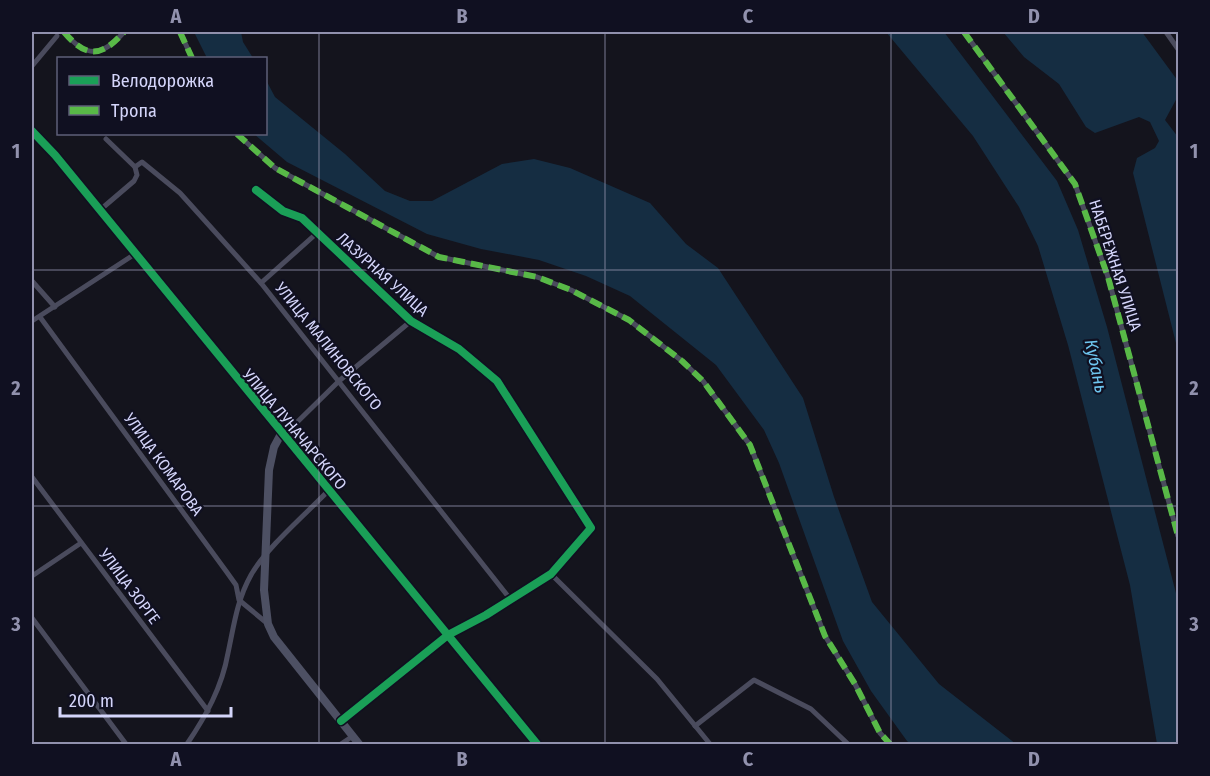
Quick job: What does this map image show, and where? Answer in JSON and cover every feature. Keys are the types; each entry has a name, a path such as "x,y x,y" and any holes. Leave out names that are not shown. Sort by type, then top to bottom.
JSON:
{"street":[{"path":"64,32 79,49 94,51 114,43 124,32"},
{"path":"180,32 192,57"},
{"name":"НАБЕРЕЖНАЯ УЛИЦА","path":"964,32 1075,184 1108,277 1179,537"},
{"path":"1166,32 1179,49"},
{"path":"32,66 57,36"},
{"name":"УЛИЦА ЛУНАЧАРСКОГО","path":"32,131 55,155 537,744"},
{"path":"238,135 275,168 439,257 537,278 571,290 629,320 682,361 703,381 750,445 825,636 855,684 880,733 890,744"},
{"name":"УЛИЦА МАЛИНОВСКОГО","path":"106,139 135,167 142,162 180,193 261,283 511,600"},
{"path":"100,210 134,181 137,175 135,167"},
{"name":"ЛАЗУРНАЯ УЛИЦА","path":"256,190 283,211 302,218 411,321 459,349 497,381 591,528 550,574"},
{"path":"261,283 317,233"},
{"path":"32,321 135,254"},
{"path":"32,282 55,307"},
{"name":"УЛИЦА КОМАРОВА","path":"40,317 236,585 240,600 268,624"},
{"path":"282,435 339,381 411,321"},
{"name":"УЛИЦА КОМАРОВА","path":"282,435 274,447 269,470 264,590 268,624 274,637 359,744"},
{"name":"УЛИЦА ЗОРГЕ","path":"32,477 208,711"},
{"path":"188,744 208,711 228,654 232,625 252,573 329,490"},
{"path":"32,576 81,543"},
{"path":"341,721 448,635 511,600 550,574 657,679 709,744"},
{"path":"32,618 126,744"},
{"path":"695,726 754,680 811,709 848,744"},
{"path":"341,744 353,736"}],"water":[{"path":"194,32 241,32 243,42 252,57 206,57"},
{"name":"Кубань","path":"886,32 944,32 1057,181 1078,230 1107,327 1178,601 1178,744 1157,744 1130,585 1068,345 1038,246 1019,207 973,136"},
{"path":"1003,32 1142,32 1178,81 1178,96 1165,120 1178,137 1178,351 1133,173 1137,158 1155,148 1159,141 1150,122 1139,117 1095,133 1086,127 1059,84 1024,57"},
{"path":"267,82 275,97 345,154 385,191 410,201 432,201 502,164 534,159 570,168 650,203 686,244 718,268 803,398 834,497 872,602 939,684 1016,744 911,744 907,741 871,691 843,641 779,463 764,430 716,365 630,296 586,276 539,260 481,249 427,234 287,162 255,135 267,135"}],"marked path":[{"path":"64,32 79,47 94,52 108,47 124,32"},
{"path":"180,32 192,57"},
{"path":"964,32 1075,184 1108,277 1178,536"},
{"path":"238,135 275,168 439,257 537,277 571,290 629,320 682,361 703,381 750,445 825,636 855,684 880,733 890,744"}],"cycle path":[{"path":"32,131 55,155 537,744"},
{"path":"256,190 283,211 302,218 411,321 459,349 497,381 591,528 551,574 486,615 448,635 341,721"}]}
